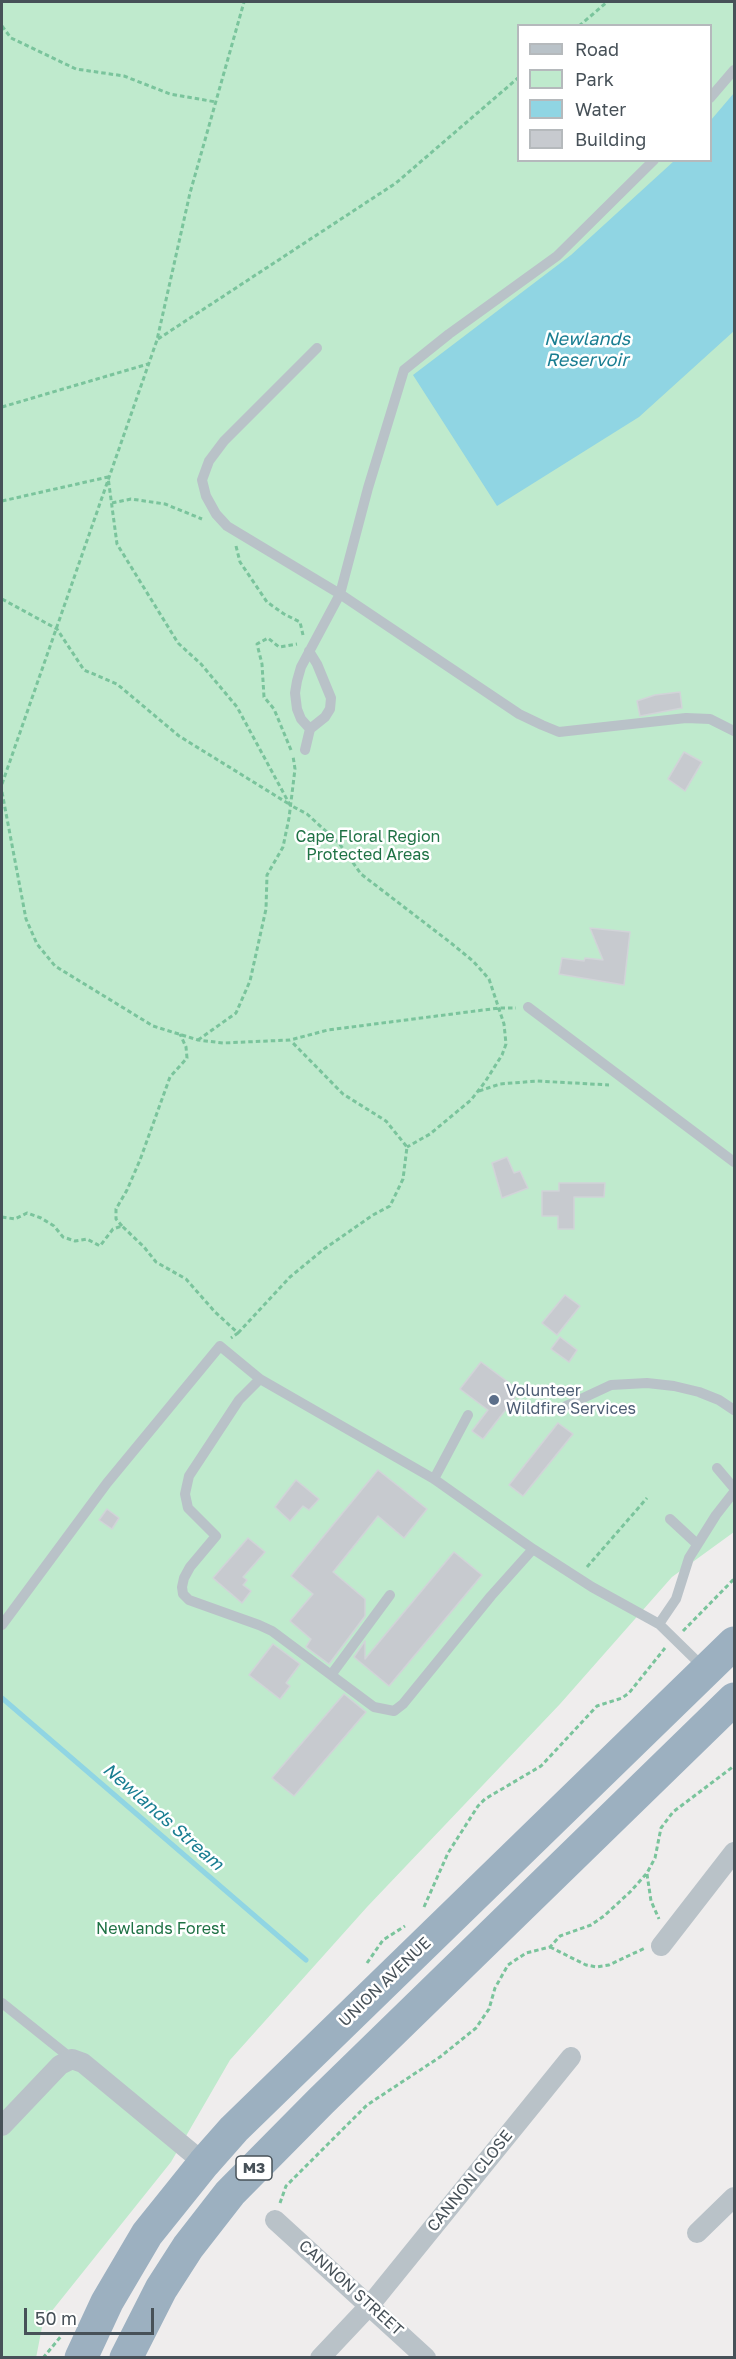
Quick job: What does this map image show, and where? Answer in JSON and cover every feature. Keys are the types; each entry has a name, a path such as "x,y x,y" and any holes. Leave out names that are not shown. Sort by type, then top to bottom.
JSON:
{"highway":[{"name":"UNION AVENUE","path":"81,2358 107,2302 147,2234 234,2129 720,1667 735,1643"},
{"path":"579,1849 591,1825 624,1780 699,1702 706,1686 720,1667"},
{"name":"M3","path":"126,2358 148,2312 172,2272 188,2247 230,2193 314,2108 735,1699"}],"street":[{"path":"666,1940 735,1852"},
{"name":"CANNON CLOSE","path":"320,2358 370,2306 571,2057"},
{"path":"2,2126 60,2065 72,2059 83,2063 204,2163"},
{"path":"697,2233 735,2197"},
{"name":"CANNON STREET","path":"275,2220 426,2358"}],"lane":[{"path":"712,97 735,70"},
{"path":"310,729 301,719 297,709 295,693 301,667 340,594 368,488 404,370 556,256 612,204 652,162"},
{"path":"317,348 224,441 209,461 202,480 206,496 227,526 340,594 519,714 559,732 686,718 710,719 735,731"},
{"path":"305,750 310,729 325,717 330,709 331,698 309,651"},
{"path":"528,1007 735,1162"},
{"path":"2,1625 107,1483 220,1346 260,1379 434,1479 577,1578 659,1624 720,1667"},
{"path":"260,1379 239,1400 189,1476 185,1494 186,1502 201,1522 216,1536 190,1567 184,1578 183,1594 198,1605 259,1625 272,1632 374,1707 393,1711 403,1704 491,1596 533,1549"},
{"path":"566,1406 611,1385 647,1383 699,1392 735,1410"},
{"path":"434,1479 468,1415"},
{"path":"659,1624 676,1599 682,1574 697,1544 735,1490 717,1468"},
{"path":"670,1519 697,1544"},
{"path":"331,1675 390,1596"},
{"path":"2,2003 72,2059"}],"path":[{"path":"2,784 157,340 190,193 244,2"},
{"path":"581,24 607,2"},
{"path":"2,26 11,38 76,69 124,76 171,94 216,102"},
{"path":"157,340 396,183 517,80"},
{"path":"2,407 148,364"},
{"path":"2,501 108,477"},
{"path":"108,477 117,544 178,644 201,664 237,707 290,805"},
{"path":"112,503 131,499 165,504 205,521"},
{"path":"198,1040 236,1012 250,981 266,909 267,874 283,847 295,769 292,753 274,709 264,697 262,664 257,644 268,638 279,647 296,644 303,639 300,622 267,602 240,562 235,541"},
{"path":"2,599 57,629 84,670 117,684 179,736 307,814 339,843 361,874 408,908 473,961 489,979 504,1024 506,1044 497,1064 477,1092 429,1134 407,1147"},
{"path":"2,792 26,919 37,944 55,966 153,1026 198,1040 223,1042 290,1040 328,1030 499,1008 528,1007"},
{"path":"180,1034 186,1047 187,1058 170,1077 140,1160 116,1209 116,1219 144,1246 156,1262 186,1279 215,1312 238,1333"},
{"path":"220,1346 238,1333 290,1276 363,1222 390,1206 403,1179 407,1147 386,1122 343,1094 290,1040"},
{"path":"477,1092 500,1084 537,1081 634,1086"},
{"path":"2,1217 15,1220 27,1213 54,1226 63,1237 75,1241 87,1239 100,1246 113,1229 122,1226"},
{"path":"577,1578 647,1498"},
{"path":"275,2220 286,2186 367,2105 440,2057 476,2028 489,2009 495,1988 508,1965 526,1953 550,1947 560,1936 579,1931 604,1916 647,1873 655,1858 662,1828 673,1812 735,1766"},
{"path":"550,1947 586,1965 597,1967 609,1965 666,1940 653,1911 647,1873"}],"green space":[{"name":"Cape Floral Region Protected Areas","path":"2,2 734,2 734,1532 672,1577 560,1704 367,1907 230,2060 171,2162 43,2322 36,2358 2,2357"}],"water":[{"name":"Newlands Reservoir","path":"734,93 734,331 639,417 497,506 413,375 571,255 673,162 712,162 712,119"}],"building":[{"path":"680,692 682,708 640,716 637,701 655,695"},
{"path":"684,752 702,762 685,791 668,779"},
{"path":"590,928 630,932 624,985 559,974 562,958 584,961 585,958 603,960"},
{"path":"507,1157 514,1173 520,1171 528,1188 502,1198 492,1163"},
{"path":"559,1183 605,1183 604,1197 574,1197 574,1229 558,1229 558,1216 542,1216 542,1191 559,1191"},
{"path":"565,1295 580,1306 557,1335 542,1323"},
{"path":"560,1337 577,1350 569,1362 551,1349"},
{"name":"Volunteer Wildfire Services","path":"481,1362 520,1391 483,1439 472,1431 488,1410 460,1389"},
{"path":"558,1423 573,1434 523,1496 509,1485"},
{"path":"378,1470 427,1509 404,1538 378,1516 333,1572 365,1599 365,1616 329,1664 306,1647 311,1639 290,1621 313,1594 291,1576"},
{"path":"296,1480 319,1499 309,1510 303,1506 290,1521 275,1507"},
{"path":"107,1509 119,1518 112,1529 99,1520"},
{"path":"248,1538 265,1552 243,1577 247,1580 243,1585 251,1591 242,1603 213,1578"},
{"path":"454,1552 482,1575 389,1686 354,1657 365,1641 365,1659"},
{"path":"273,1644 300,1664 286,1683 290,1686 280,1699 249,1675"},
{"path":"344,1694 366,1712 294,1796 272,1778"}],"waterway":[{"name":"Newlands Stream","path":"2,1698 306,1960"}],"place":[{"name":"Volunteer Wildfire Services","path":"494,1400"}],"park label":[{"name":"Newlands Forest","path":"161,1929"}]}
